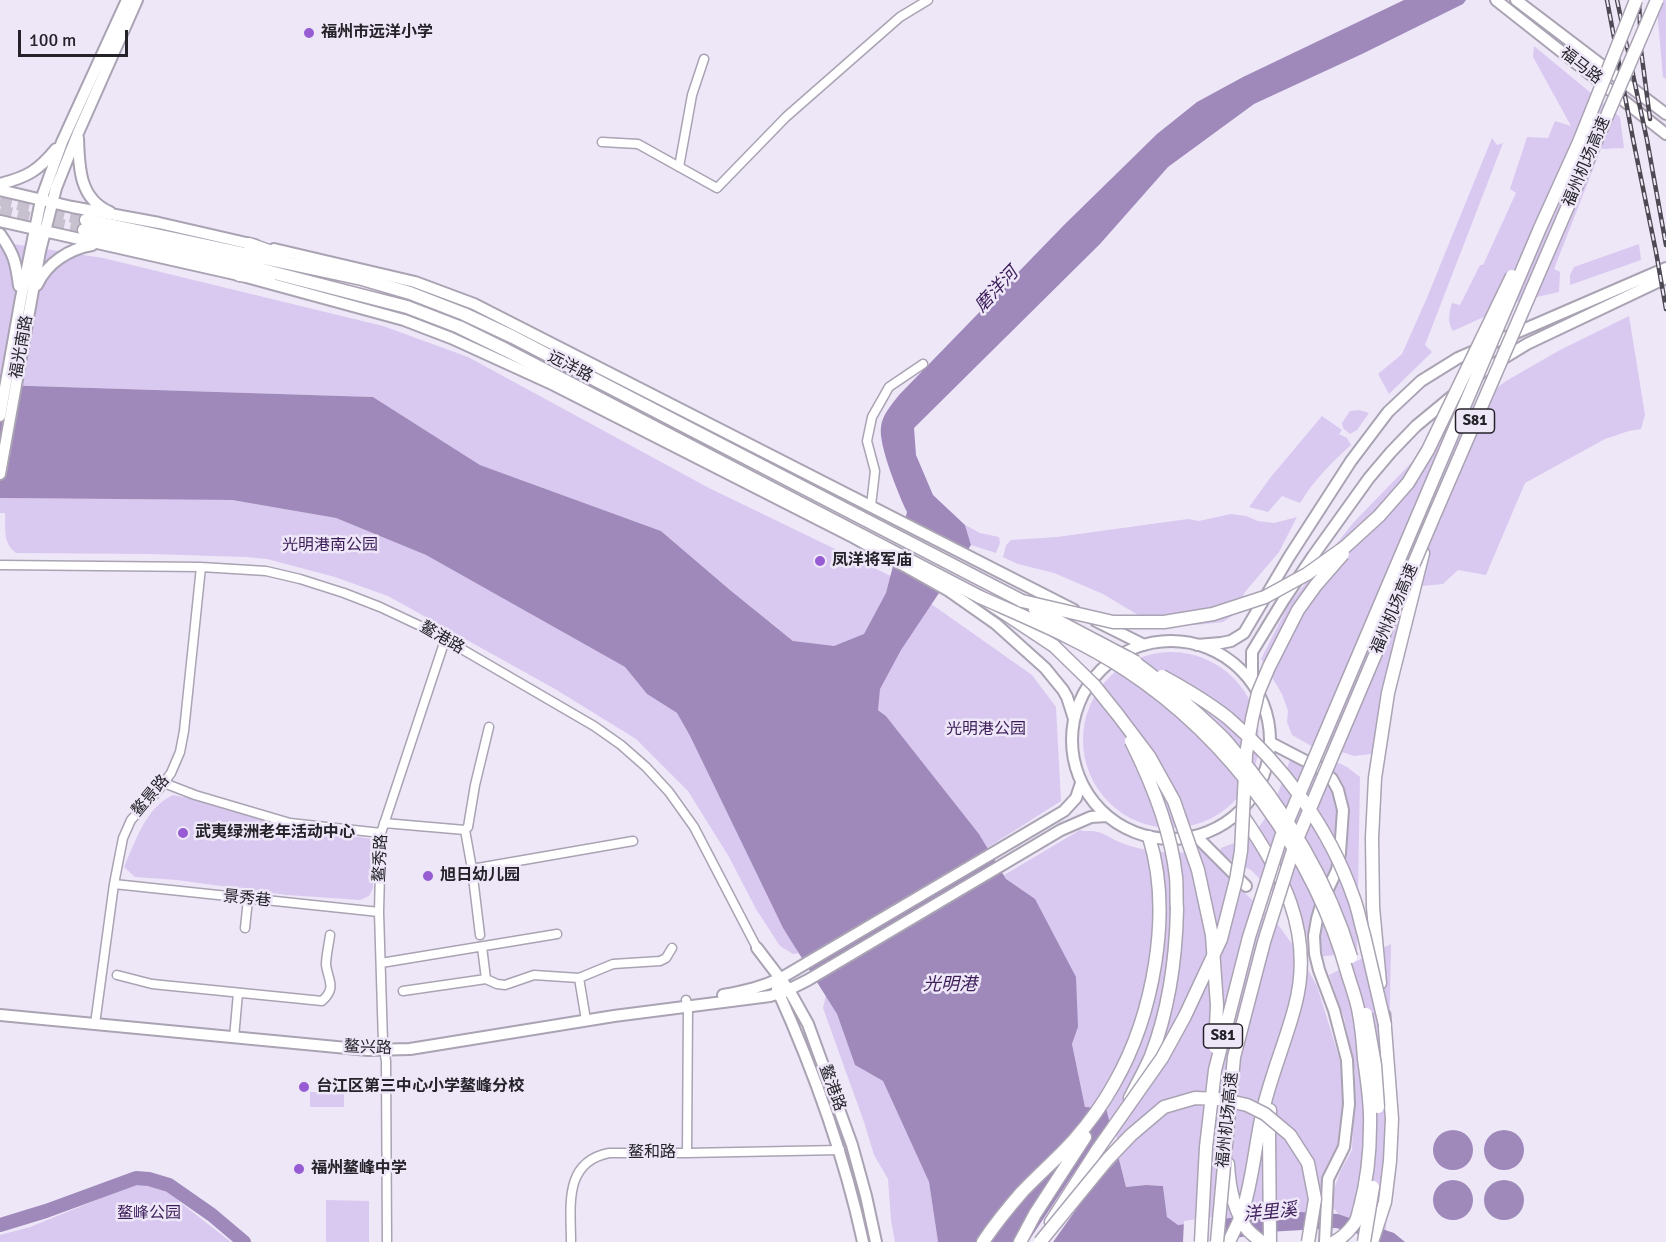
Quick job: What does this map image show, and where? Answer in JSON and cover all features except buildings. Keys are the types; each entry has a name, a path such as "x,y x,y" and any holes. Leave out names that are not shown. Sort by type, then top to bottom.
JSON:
{"highway":[{"name":"福州机场高速","path":"1201,1242 1206,1148 1215,1070 1249,937 1281,837 1540,228 1579,142 1636,0"},
{"name":"福州机场高速","path":"1216,1242 1234,1058 1263,942 1295,844 1657,0"},
{"name":"远洋路","path":"980,597 517,355 459,327 407,307 85,225 315,268 410,293 464,314 1022,602"},
{"path":"1022,602 1113,622 1164,622 1213,614 1265,597 1307,574 1345,547 1379,516 1408,483 1428,450 1507,284 1540,228"},
{"path":"249,244 315,268"},
{"path":"239,275 312,283"},
{"path":"1372,1242 1385,1202 1392,1119 1373,908 1372,838 1375,778 1388,693 1434,516"},
{"path":"1098,1149 1162,1058 1185,1016 1221,939 1241,851 1243,789 1252,719 1258,693 1298,610 1316,585 1365,528"},
{"path":"980,597 1054,646 1094,684 1149,756 1174,801 1198,870 1212,936 1217,1005 1215,1070"},
{"path":"980,597 1095,651 1166,699 1200,728 1229,759 1264,804 1304,865 1325,909 1343,956 1359,1012 1371,1110 1369,1159 1356,1222 1334,1242"},
{"path":"1022,602 1179,685 1226,717 1258,746 1284,776 1318,822 1335,852 1354,897 1385,1025"},
{"path":"1129,658 1176,694 1225,740 1275,801 1320,877 1341,925 1369,1024 1375,1065 1378,1111 1377,1155 1364,1242"},
{"path":"1039,1242 1130,1097 1150,1058 1169,993 1176,937 1176,876 1168,838 1152,787 1118,715"},
{"path":"1229,1242 1242,1213 1263,1110 1296,1005 1301,973 1300,936 1293,905 1263,845 1240,812"},
{"path":"1020,1242 1035,1214 1092,1125 1130,1052 1142,1020 1151,986 1159,924 1156,865 1149,837"},
{"path":"1228,1122 1228,1176 1233,1202 1248,1230 1267,1240 1270,1211 1271,1098 1277,1061"},
{"path":"983,1242 1015,1200 1074,1140 1114,1084"},
{"path":"1039,1242 1131,1135 1164,1107 1195,1098 1220,1099 1247,1105 1265,1114 1290,1135 1308,1163 1315,1199 1308,1242"}],"main road":[{"path":"55,175 62,142 127,0"},
{"path":"55,175 78,133 136,0"},
{"name":"福马路","path":"1496,0 1666,134"},
{"name":"福马路","path":"1516,0 1666,114"},
{"path":"78,133 79,168 84,187 94,201 105,210 119,215"},
{"path":"0,184 19,179 43,165 62,142"},
{"name":"福光南路","path":"0,474 26,298 34,255 55,175"},
{"path":"0,190 415,282 474,304 1144,645"},
{"path":"0,221 239,275 404,320 451,338 554,385 851,537 948,591 996,624 1045,668 1064,690 1074,719"},
{"path":"0,234 16,262 26,298"},
{"path":"26,298 41,276 57,260 79,247 98,244"},
{"path":"1197,645 1218,653 1237,666 1252,683 1263,701 1269,722 1268,762 1253,797 1240,812 1219,827 1196,836 1172,840 1149,837 1126,829 1107,816 1092,801 1081,783 1076,768 1072,752 1074,719 1083,694 1098,673 1119,656 1144,645 1171,642 1197,645 1221,643 1231,641 1244,633 1351,460 1388,412 1421,381 1458,358 1666,268"},
{"path":"1252,683 1252,652 1283,601 1369,478 1416,426 1486,369 1527,344 1666,278"},
{"name":"福光南路","path":"0,416 18,342"},
{"path":"1270,742 1285,752 1321,769 1332,779 1338,790 1343,810 1337,870 1322,902 1314,936 1319,970 1334,1010 1347,1060 1349,1104 1344,1147 1328,1179 1325,1242"},
{"path":"734,997 777,980 1064,811 1076,798 1081,783"},
{"path":"734,997 761,998 784,992 1060,830 1091,817 1107,816"},
{"path":"1196,836 1246,886"},
{"name":"鳌港路","path":"757,948 784,992 808,1024 852,1144 876,1242"},
{"name":"鳌港路","path":"784,992 840,1150 863,1242"},
{"name":"鳌兴路","path":"0,1008 95,1021 368,1050 384,1046 410,1048 586,1017 734,997"},
{"name":"鳌兴路","path":"0,1015 95,1021"}],"street":[{"path":"602,142 638,144 717,188 786,117 900,17 928,0"},
{"path":"679,167 692,94 704,59"},
{"path":"871,506 875,471 867,441 872,417 889,387 922,364"},
{"name":"鳌港路","path":"0,565 201,567 266,571 313,583 386,609 429,630 594,726 646,767 669,792 694,827 757,948"},
{"name":"鳌景路","path":"95,1021 114,884 128,825 164,783 178,758 183,739 201,567"},
{"name":"鳌秀路","path":"387,1242 386,1061 379,912 381,833 446,640"},
{"path":"480,936 465,830 468,827 489,727"},
{"path":"164,783 195,795 291,823 381,833"},
{"path":"384,823 465,830"},
{"path":"472,869 633,841"},
{"name":"景秀巷","path":"114,884 379,912"},
{"path":"245,928 248,899"},
{"path":"381,963 557,934"},
{"path":"117,975 152,984 322,1001 330,990 330,978 326,964 330,935"},
{"path":"482,947 486,979"},
{"path":"403,991 486,979 497,984 505,984 534,975 579,978 613,964 660,961 666,958 672,948"},
{"path":"579,978 586,1017"},
{"path":"234,1035 238,993"},
{"name":"鳌和路","path":"571,1242 571,1189 575,1178 589,1161 609,1153 687,1153 687,1003"},
{"path":"687,1153 840,1150"}],"green space":[{"path":"1661,0 1666,0 1666,79 1663,77 1657,9"},
{"path":"1534,46 1620,117 1624,148 1601,149 1554,269 1560,272 1559,292 1519,301 1453,331 1449,317 1452,303 1460,305 1480,265 1483,265 1516,193 1510,189 1527,137 1548,138 1555,121 1571,126 1533,57"},
{"path":"1492,138 1497,145 1503,143 1425,345 1432,352 1389,394 1378,374 1402,354"},
{"name":"光明港公园","path":"0,242 103,258 383,326 468,357 709,488 893,577 1032,675 1056,707 1061,801 987,848 979,834 886,716 661,531 480,465 373,397 0,385"},
{"path":"1639,244 1641,260 1570,285 1570,275 1574,267"},
{"path":"1629,316 1645,415 1641,429 1605,439 1525,483 1486,575 1458,570 1443,584 1422,586 1397,674 1381,753 1354,756 1313,747 1292,735 1287,722 1288,711 1282,694 1261,659 1289,604 1353,523 1449,424 1506,381 1560,350"},
{"path":"1359,410 1369,413 1357,430 1350,434 1343,428 1342,423 1350,411"},
{"path":"1322,416 1342,430 1339,434 1347,438 1351,445 1323,472 1300,503 1282,496 1268,512 1249,507 1270,478"},
{"name":"光明港南公园","path":"0,498 232,500 336,518 426,555 625,667 647,694 677,713 783,928 800,953 793,954 780,946 688,791 636,739 555,689 388,596 335,577 267,559 149,554 16,553 7,540 5,513 0,513"},
{"path":"1231,514 1274,523 1297,517 1279,552 1245,592 1232,616 1223,622 1195,625 1138,615 1103,594 1054,573 1018,564 1003,557 1006,545 1011,540 1057,537 1188,519 1199,521"},
{"path":"965,525 980,533 999,537 1000,543 996,553 971,545"},
{"path":"1171,652 1205,659 1220,667 1233,678 1244,691 1252,706 1259,740 1252,774 1244,789 1233,802 1220,813 1205,821 1171,828 1137,821 1122,813 1109,802 1098,789 1090,774 1083,740 1090,706 1098,691 1109,678 1122,667 1137,659"},
{"path":"1292,753 1341,764 1360,777 1357,952 1319,957 1287,907 1251,870 1219,854 1221,848 1248,837 1263,822 1275,799"},
{"path":"173,795 306,829 373,839 373,888 369,896 360,900 287,895 177,880 135,877 124,867 137,836 155,808"},
{"path":"1080,830 1098,832 1129,846 1150,851 1171,853 1203,850 1279,926 1298,952 1317,986 1342,1067 1344,1124 1338,1151 1323,1176 1321,1213 1282,1211 1178,1225 1167,1217 1163,1186 1126,1187 1106,1108 1085,1107 1072,1044 1078,1027 1004,875"},
{"path":"1391,944 1386,1231 1338,1214 1333,1207 1334,1189 1352,1150 1355,1072 1344,1018 1329,975"},
{"path":"826,995 837,1014 855,1065 883,1081 929,1182 938,1242 895,1242 888,1179 874,1155 823,1008"},
{"path":"310,1092 344,1092 344,1107 310,1107"},
{"name":"鳌峰公园","path":"136,1184 160,1186 171,1192 181,1203 231,1242 0,1242 0,1235 30,1227"},
{"path":"326,1200 369,1201 369,1242 326,1242"}],"water":[{"name":"光明港","path":"1404,0 1466,0 1463,4 1362,54 1254,104 1168,167 1100,244 914,428 916,455 933,495 965,525 971,545 901,650 880,689 878,710 886,716 979,834 1006,879 1035,899 1076,977 1078,1027 1072,1044 1085,1107 1106,1108 1126,1187 1163,1186 1167,1217 1178,1225 1282,1211 1338,1214 1394,1233 1405,1242 1380,1242 1377,1239 1336,1228 1268,1232 1198,1242 938,1242 929,1182 883,1081 855,1065 837,1014 783,928 677,713 647,694 625,667 426,555 336,518 232,500 0,498 0,385 373,397 480,465 661,531 793,641 834,646 864,634 886,593 907,512 890,470 881,435 883,418 899,395 1065,224 1157,134 1197,102 1243,77"},
{"path":"1453,1130 1467,1136 1473,1150 1467,1164 1453,1170 1439,1164 1433,1150 1439,1136"},
{"path":"1504,1130 1518,1136 1524,1150 1518,1164 1504,1170 1490,1164 1484,1150 1490,1136"},
{"path":"1453,1180 1467,1186 1473,1200 1467,1214 1453,1220 1439,1214 1433,1200 1439,1186"},
{"path":"1504,1180 1518,1186 1524,1200 1518,1214 1504,1220 1490,1214 1484,1200 1490,1186"}],"pier":[{"path":"900,528 965,560 949,584 893,555"},
{"path":"1111,1117 1117,1139 1106,1155 1118,1143 1121,1156 1090,1190 1053,1242 1028,1242 1101,1135"},
{"path":"1226,1215 1225,1242 1183,1242 1184,1221"}],"waterway":[{"path":"0,1225 136,1178 169,1185 212,1215 244,1242"}],"tunnel":[{"path":"0,200 86,220"},
{"path":"0,211 84,230"}],"railway":[{"path":"1607,0 1666,309"},
{"path":"1617,0 1647,140 1666,245"},
{"path":"1639,0 1641,50 1650,119"}],"place":[{"name":"福州市远洋小学","path":"309,33"},
{"name":"凤洋将军庙","path":"820,561"},
{"name":"武夷绿洲老年活动中心","path":"183,833"},
{"name":"旭日幼儿园","path":"428,876"},
{"name":"台江区第三中心小学鳌峰分校","path":"304,1087"},
{"name":"福州鳌峰中学","path":"299,1169"}],"water label":[{"name":"磨洋河","path":"997,290"},
{"name":"洋里溪","path":"1270,1213"}]}
